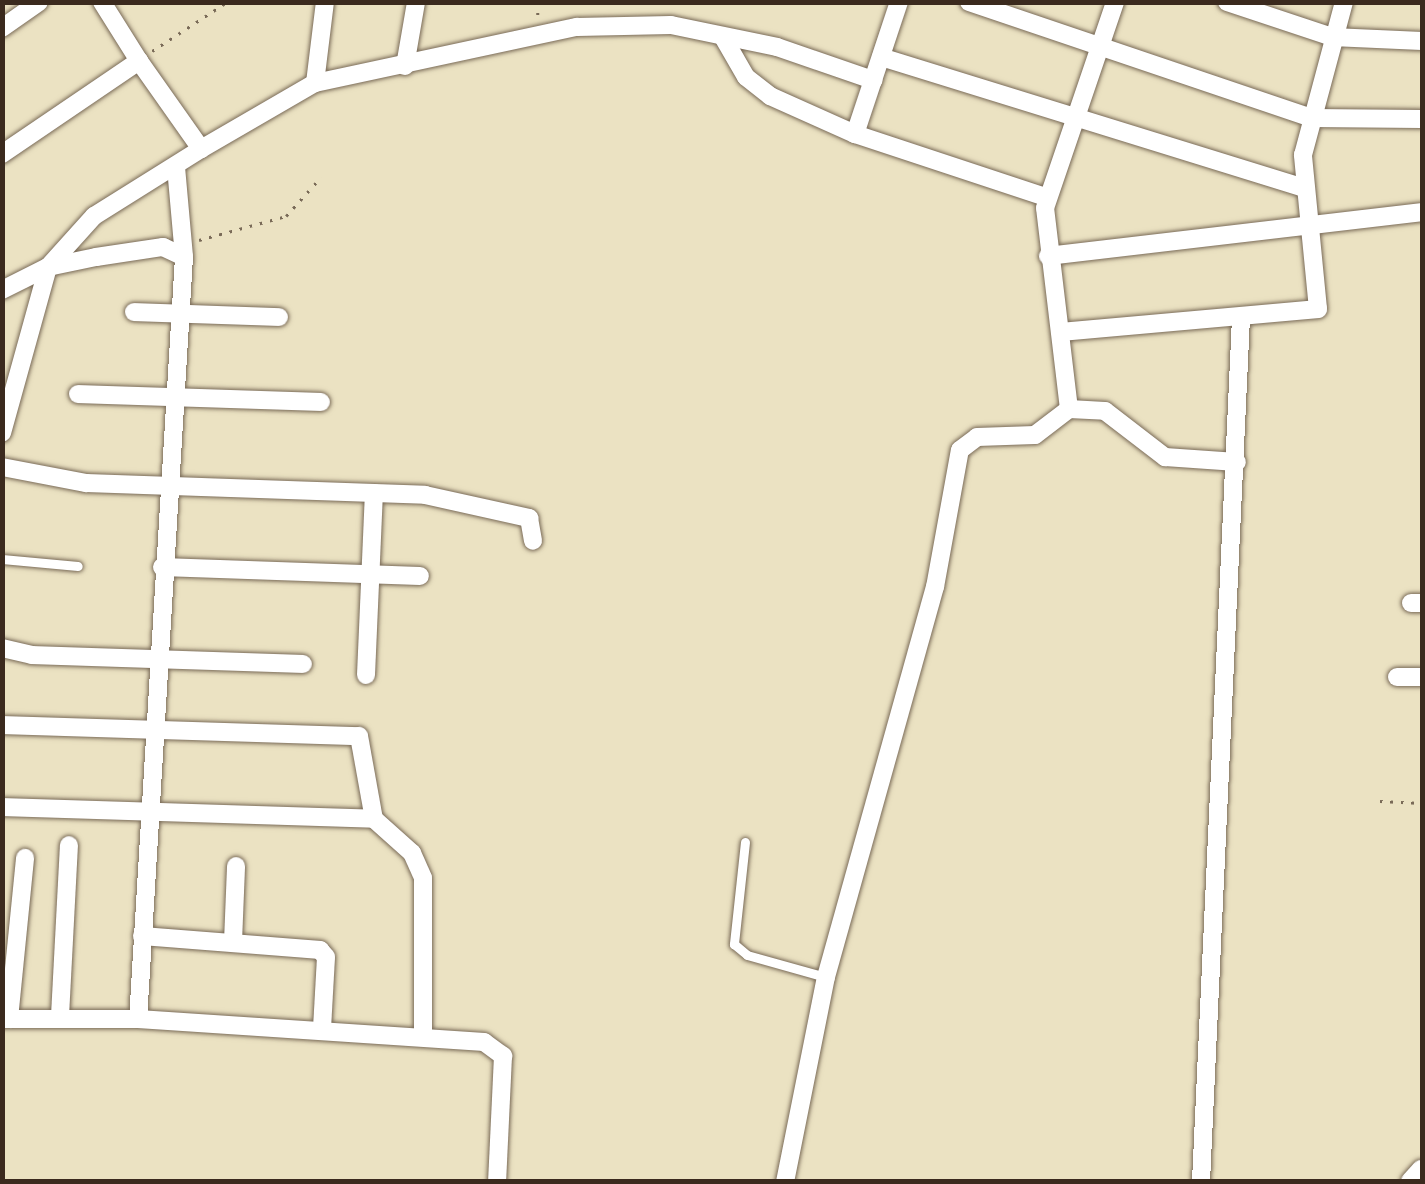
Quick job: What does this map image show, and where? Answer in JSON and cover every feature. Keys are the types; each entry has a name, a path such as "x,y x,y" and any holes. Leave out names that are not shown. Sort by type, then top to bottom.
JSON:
{"street":[{"path":"2,28 40,2"},
{"path":"102,2 202,149"},
{"path":"316,82 324,2"},
{"path":"405,66 416,2"},
{"path":"855,134 899,2"},
{"path":"969,2 1310,118 1422,119"},
{"path":"1069,409 1048,256 1048,198 1115,2"},
{"path":"1227,2 1332,37 1422,41"},
{"path":"1061,332 1318,309 1314,225 1302,187 1310,118 1344,2"},
{"path":"2,433 48,267 94,216 316,82 577,27 671,25 778,47 873,80"},
{"path":"723,38 746,77 770,96 855,134 1048,198"},
{"path":"881,57 1073,120 1302,187"},
{"path":"2,154 139,61"},
{"path":"138,1019 170,396 183,250 176,167"},
{"path":"1048,256 1422,212"},
{"path":"2,290 48,267 163,247 183,250"},
{"path":"134,312 279,318"},
{"path":"1201,1182 1241,318"},
{"path":"78,394 320,402"},
{"path":"785,1182 826,977 935,587 960,450 978,437 1035,435 1069,409 1105,411 1173,459 1237,462"},
{"path":"2,467 44,480 425,495 529,518 532,542"},
{"path":"366,675 374,493"},
{"path":"162,567 420,576"},
{"path":"2,648 32,655 158,656 303,664"},
{"path":"1397,677 1422,677"},
{"path":"2,726 153,735 359,736 374,819 412,853 423,878 423,1036"},
{"path":"2,807 374,819"},
{"path":"60,1016 69,844"},
{"path":"25,858 6,1019 138,1019 322,1028 484,1042 502,1056 497,1182"},
{"path":"233,942 236,866"},
{"path":"142,936 320,950 326,956 322,1028"},
{"path":"1412,1182 1422,1171"}],"lane":[{"path":"2,559 78,566"},
{"path":"745,842 734,944 747,955 826,977"}],"path":[{"path":"139,61 226,2"},
{"path":"183,250 286,216 321,177"},
{"path":"1380,801 1422,803"}]}
